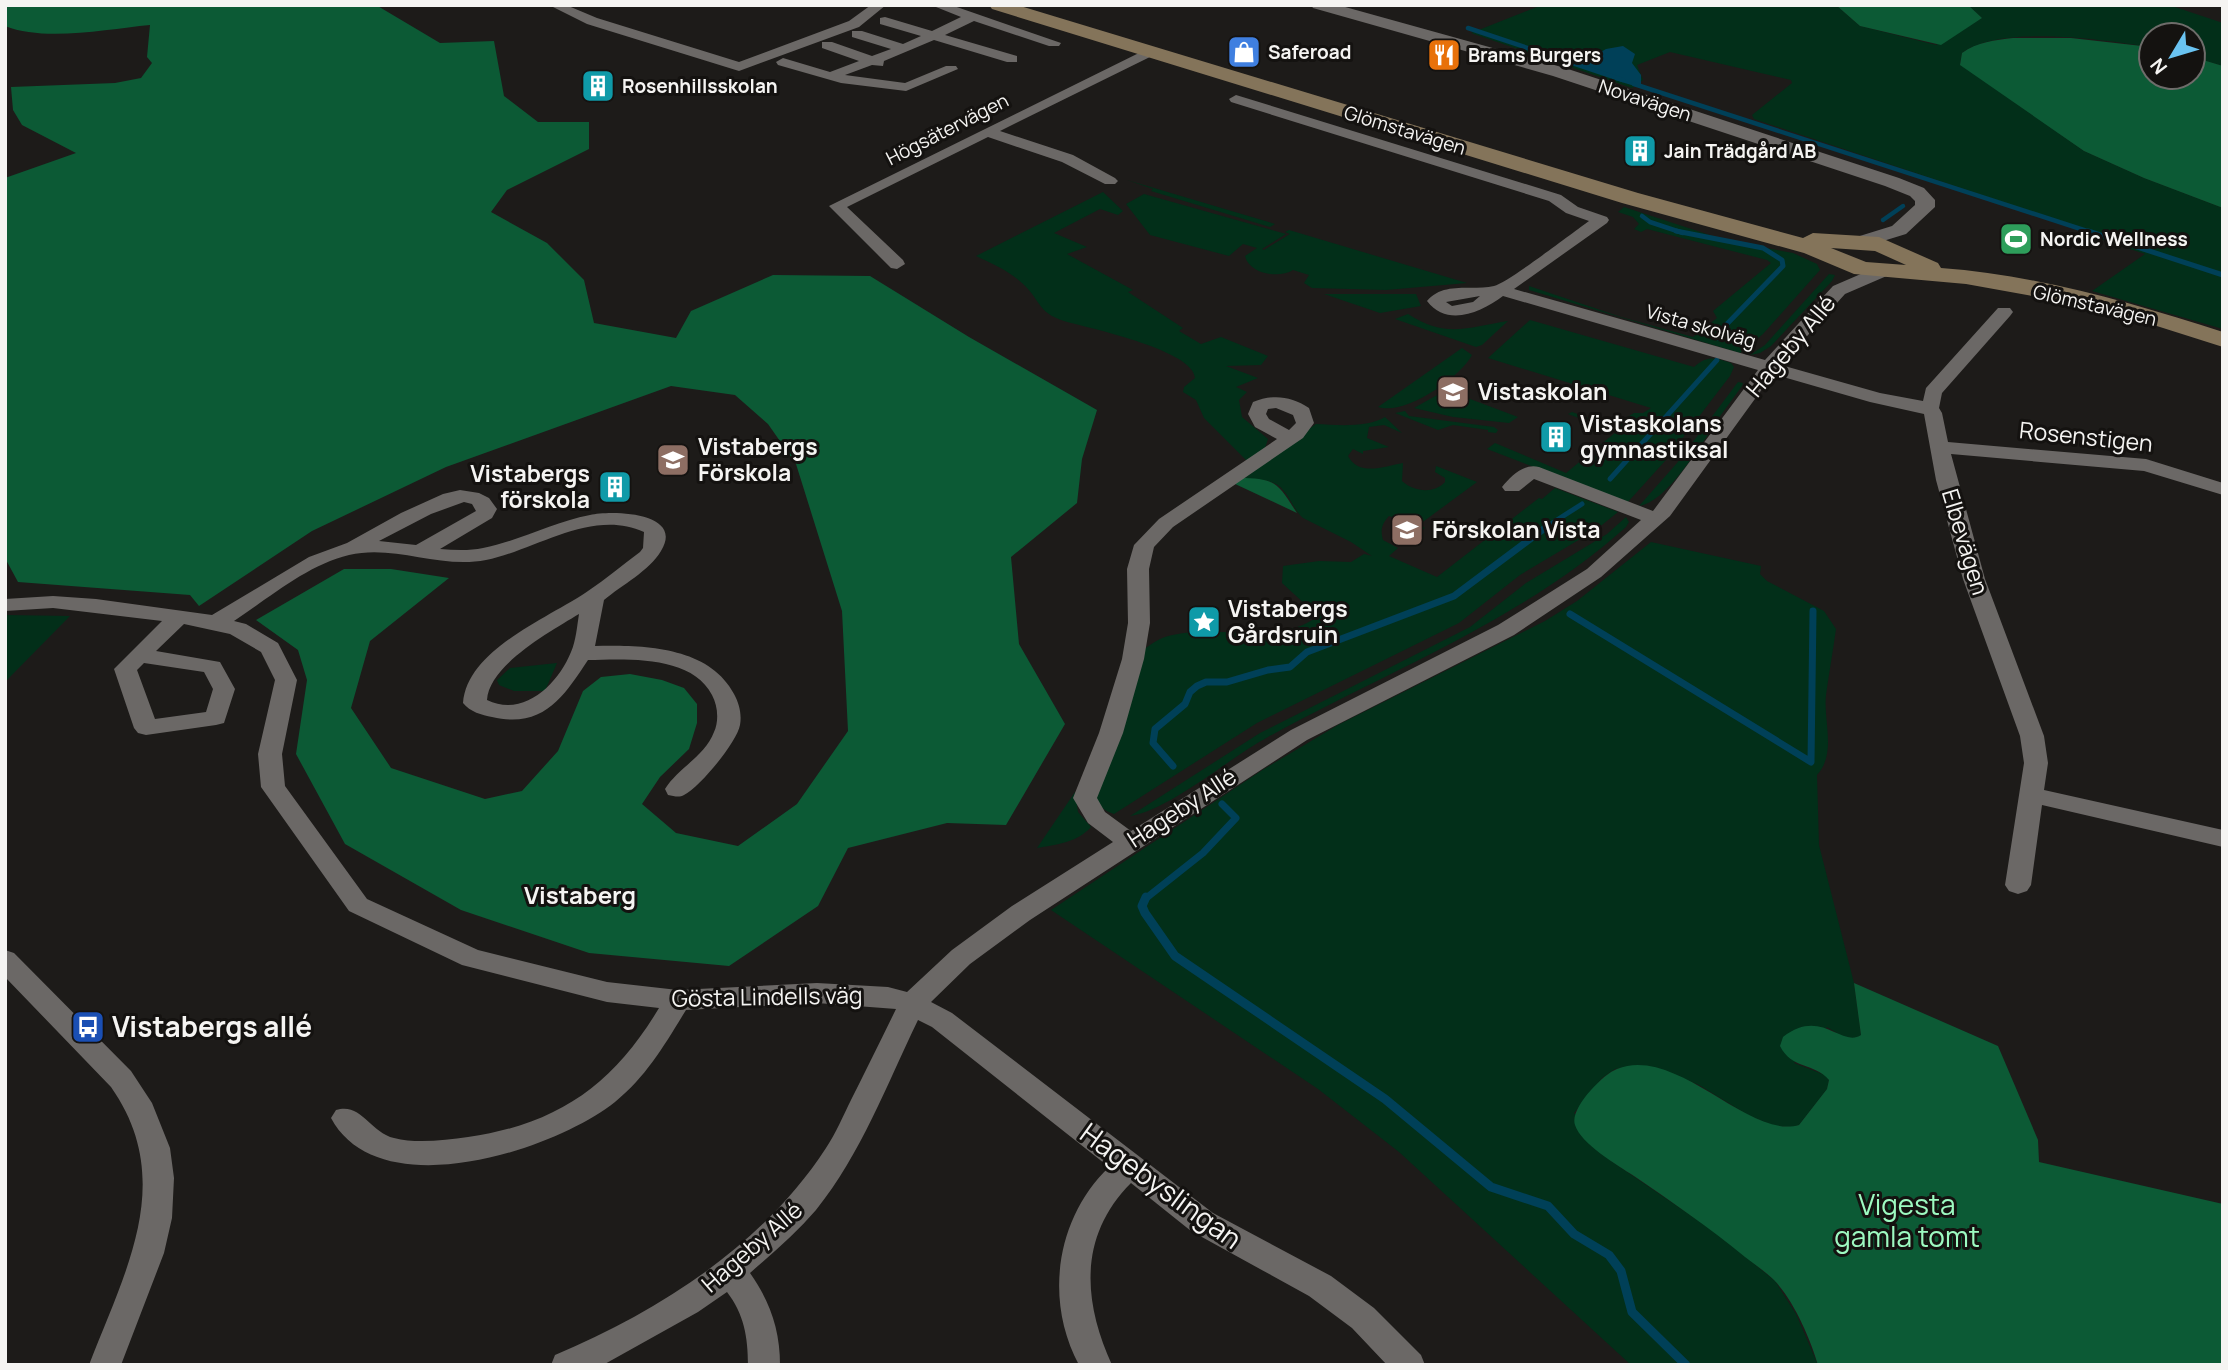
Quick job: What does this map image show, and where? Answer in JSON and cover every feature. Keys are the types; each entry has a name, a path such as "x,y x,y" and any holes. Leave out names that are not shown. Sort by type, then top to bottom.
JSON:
{"main road":[{"name":"Glömstavägen","path":"998,5 1054,33 1149,52 1630,198 1755,232 1849,252 1862,268 1895,256 1966,277 2120,309 2223,340"},
{"name":"Glömstavägen","path":"1018,5 1054,33"}],"street":[{"path":"555,5 592,21 739,67 854,24 880,5"},
{"path":"937,5 972,17 1054,33"},
{"name":"Novavägen","path":"1319,5 1559,72 1906,187 1924,200 1925,208 1895,256 1849,252"},
{"path":"831,76 904,49 972,17"},
{"path":"885,21 1012,59"},
{"path":"856,34 904,49"},
{"path":"827,45 923,80"},
{"name":"Högsätervägen","path":"897,264 837,206 1149,52"},
{"path":"783,62 831,76 906,87 951,69"},
{"path":"1237,99 1555,198 1572,210 1601,220"},
{"path":"987,132 1054,153 1098,172 1110,181"},
{"name":"Vista skolväg","path":"1503,291 1601,220"},
{"name":"Hageby Allé","path":"1839,290 1849,252"},
{"name":"Hageby Allé","path":"567,1365 649,1325 729,1272 782,1226 824,1176 854,1125 912,1004 983,939 1298,734 1506,630 1594,573 1656,519 1690,479 1769,366 1839,290 1895,256"},
{"name":"Vista skolväg","path":"1503,291 1877,398 1929,408"},
{"path":"1929,408 1933,392 2004,312"},
{"name":"Elbevägen","path":"1929,408 1974,579 2032,736 2036,763 2018,885"},
{"path":"1130,842 1094,814 1086,805 1085,798 1111,733 1133,659 1139,623 1138,569 1144,545 1166,523 1289,438"},
{"name":"Rosenstigen","path":"1940,447 2146,465 2223,489"},
{"path":"1512,487 1532,471 1656,519"},
{"path":"216,622 323,558 450,499 469,496 484,504 487,509 485,514 418,553"},
{"path":"347,549 378,546 454,557 484,554 603,518 636,519 654,529 653,548 647,556 594,597 542,628 480,679 474,691 475,703 488,710 505,712 538,705 559,690 582,653 594,597"},
{"name":"Gösta Lindells väg","path":"5,605 53,602 96,605 216,622 238,629 270,649 286,680 270,754 273,787 358,905 471,958 607,992 678,1000 855,993 888,997 912,1004"},
{"path":"138,655 178,618"},
{"path":"582,653 628,653 663,658 691,666 717,682 727,706 726,732 716,748 677,789"},
{"path":"2032,795 2223,839"},
{"path":"5,960 121,1079 138,1103 155,1148 159,1178 157,1218 148,1253 105,1365"},
{"path":"346,1118 360,1134 384,1148 415,1152 488,1147 522,1138 563,1121 598,1100 625,1077 646,1052 678,1000"},
{"name":"Hagebyslingan","path":"912,1004 943,1020 1202,1222 1320,1286 1363,1318 1409,1365"},
{"path":"1096,1365 1088,1353 1079,1324 1074,1284 1076,1264 1087,1219 1105,1192 1129,1167"},
{"path":"729,1272 748,1291 765,1349 764,1365"}],"green space":[{"path":"5,5 376,5 440,43 494,41 504,96 538,122 589,122 589,149 507,190 491,212 547,243 584,280 594,323 676,338 691,311 773,275 870,276 969,337 1097,410 1082,459 1077,503 1011,557 1019,644 1065,724 1006,825 947,823 848,848 818,906 729,966 589,953 461,910 345,844 296,754 307,680 298,650 256,620 344,569 391,569 449,578 370,641 351,708 391,768 485,799 522,791 558,751 583,691 601,677 630,674 662,680 684,688 697,704 697,723 689,749 660,777 642,804 676,833 738,846 797,804 848,731 842,611 796,464 768,424 735,395 671,386 446,467 312,531 199,606 190,595 18,582 5,558 5,178 76,153 22,125 13,110 11,87 115,83 141,78 152,63 147,57 150,25 57,34 21,31 5,26"},
{"path":"1836,5 1860,26 1936,45 1982,18 1968,5 2169,5 2223,23 2223,66 2207,61 2207,21 2137,21 2137,45 2054,36 2002,39 1980,44 1962,53 1960,64 2084,151 2144,178 2223,208 2223,329 2092,291 2145,254 2100,239 2092,232 1754,119 1752,115 1792,83 1791,80 1670,52 1637,65 1643,80 1632,88 1471,33 1537,7"},
{"path":"1836,5 1968,5 1982,18 1941,45 1860,26"},
{"path":"2013,38 2071,38 2137,45 2137,91 2207,91 2207,61 2223,66 2223,208 2144,178 2084,151 1960,65 1962,53 1986,42"},
{"path":"1127,180 1275,224 1270,227 1151,191 1153,189"},
{"path":"1103,192 1123,211 1118,215 1100,209 1054,233 1087,247 1067,254 1133,290 1128,292 1183,328 1179,331 1201,344 1221,337 1268,356 1261,365 1226,366 1258,378 1236,387 1247,392 1239,400 1242,417 1268,439 1265,448 1248,462 1204,418 1196,400 1183,392 1184,387 1195,378 1190,368 1161,350 1052,316 1017,279 976,256"},
{"path":"1144,194 1286,234 1262,249 1264,250 1290,234 1285,232 1289,230 1467,283 1386,290 1312,288 1304,283 1309,275 1293,270 1280,274 1265,273 1252,267 1245,256 1257,248 1243,244 1229,256 1150,235 1126,204"},
{"path":"1624,207 1725,240 1793,253 1817,264 1820,270 1763,334 1740,353 1529,290 1529,286 1621,317 1693,337 1717,318 1713,311 1771,263 1647,229 1641,232 1634,229 1639,224 1633,217 1618,212"},
{"path":"1829,274 1835,275 1832,281 1771,346 1760,353 1750,355 1765,345"},
{"path":"1324,294 1416,294 1421,306 1380,313"},
{"path":"1408,314 1422,322 1446,329 1508,321 1482,345 1476,347 1395,319"},
{"path":"1530,320 1694,367 1712,359 1731,363 1734,367 1730,376 1665,461 1627,503 1487,449 1495,443 1566,473 1616,432 1568,414 1572,412 1605,424 1651,408 1488,358"},
{"path":"1462,348 1472,355 1444,384 1402,406 1378,407"},
{"path":"1738,382 1743,383 1742,386 1715,423 1719,425 1712,429 1670,486 1660,495 1639,506 1677,463"},
{"path":"1446,390 1518,417 1509,423 1453,417 1414,408"},
{"path":"1405,411 1409,416 1494,427 1498,430 1496,433 1453,425 1438,430 1395,413"},
{"path":"1385,417 1402,433 1384,425 1369,427 1367,438 1389,447 1363,451 1363,454 1353,449 1348,456 1353,462 1365,468 1403,463 1402,481 1424,490 1430,490 1445,482 1445,478 1435,472 1436,466 1477,482 1420,524 1425,528 1404,544 1394,538 1393,529 1398,519 1389,516 1383,524 1383,540 1398,548 1389,556 1437,577 1555,488 1618,512 1597,529 1520,575 1459,623 1257,723 1114,814 1105,810 1096,798 1141,651 1162,638 1183,633 1265,632 1302,625 1318,616 1282,583 1283,566 1319,561 1351,562 1364,554 1372,556 1351,542 1303,518 1283,490 1274,483 1239,478 1316,424 1361,424"},
{"path":"1239,478 1269,481 1280,489 1297,513 1233,483"},
{"path":"1626,517 1629,522 1626,527 1585,560 1499,617 1268,737 1163,804 1130,816 1260,733 1470,627 1526,583 1607,534"},
{"path":"1651,542 1761,566 1760,574 1767,581 1824,611 1836,629 1826,695 1828,747 1823,766 1817,775 1819,845 1854,983 1861,1035 1848,1038 1827,1027 1794,1063 1825,1075 1829,1080 1827,1089 1799,1125 1792,1127 1774,1126 1748,1115 1699,1085 1670,1073 1626,1067 1615,1069 1602,1078 1574,1113 1611,1161 1718,1234 1775,1281 1796,1314 1818,1365 1631,1365 1399,1152 1318,1089 1051,910 1264,769 1338,725 1545,621 1577,601"},
{"path":"5,615 70,616 5,682"},
{"path":"557,663 545,691 514,691 499,685 497,680 510,668"},
{"path":"1075,792 1078,812 1091,827 1073,839 1037,848"},
{"name":"Vigesta gamla tomt","path":"1854,983 1998,1046 2038,1140 2039,1162 2223,1204 2223,1365 1818,1365 1800,1320 1774,1280 1705,1225 1600,1154 1584,1139 1575,1125 1577,1110 1596,1085 1617,1069 1640,1065 1664,1070 1688,1080 1758,1119 1779,1126 1799,1125 1827,1089 1829,1080 1817,1071 1790,1059 1780,1046 1783,1037 1808,1026 1846,1037 1861,1035"}],"water":[{"path":"1623,46 1635,54 1632,63 1641,75 1641,88 1615,80 1616,76 1576,62 1598,60 1599,53 1606,49"}],"waterway":[{"path":"1468,28 1623,80"},
{"path":"1634,84 2093,233"},
{"path":"1883,220 1903,206"},
{"path":"1642,216 1650,222 1678,231"},
{"path":"1678,231 1763,248 1782,260 1783,266 1725,326 1718,338"},
{"path":"1678,231 1683,233"},
{"path":"2088,231 2223,275"},
{"path":"1610,479 1717,360"},
{"path":"1548,526 1582,504"},
{"path":"1173,766 1153,743 1155,729 1185,704 1190,692 1197,686 1206,682 1227,682 1268,670 1290,667 1307,652 1454,596 1548,526"},
{"path":"1570,614 1811,762 1813,611"},
{"path":"1145,899 1203,853 1236,818 1222,804"},
{"path":"1145,899 1142,906 1145,913 1175,956 1385,1099 1491,1187 1548,1206 1574,1234 1609,1255 1621,1271 1632,1312 1686,1365"}],"place":[{"name":"Saferoad","path":"1244,52"},
{"name":"Brams Burgers","path":"1444,55"},
{"name":"Rosenhillsskolan","path":"598,86"},
{"name":"Jain Trädgård AB","path":"1640,151"},
{"name":"Nordic Wellness","path":"2016,239"},
{"name":"Vistaskolan","path":"1453,392"},
{"name":"Vistaskolans gymnastiksal","path":"1556,437"},
{"name":"Vistabergs Förskola","path":"673,460"},
{"name":"Vistabergs förskola","path":"615,487"},
{"name":"Förskolan Vista","path":"1407,530"},
{"name":"Vistabergs Gårdsruin","path":"1204,622"},
{"name":"Vistabergs allé","path":"88,1027"}],"district":[{"name":"Vistaberg","path":"580,896"}]}
